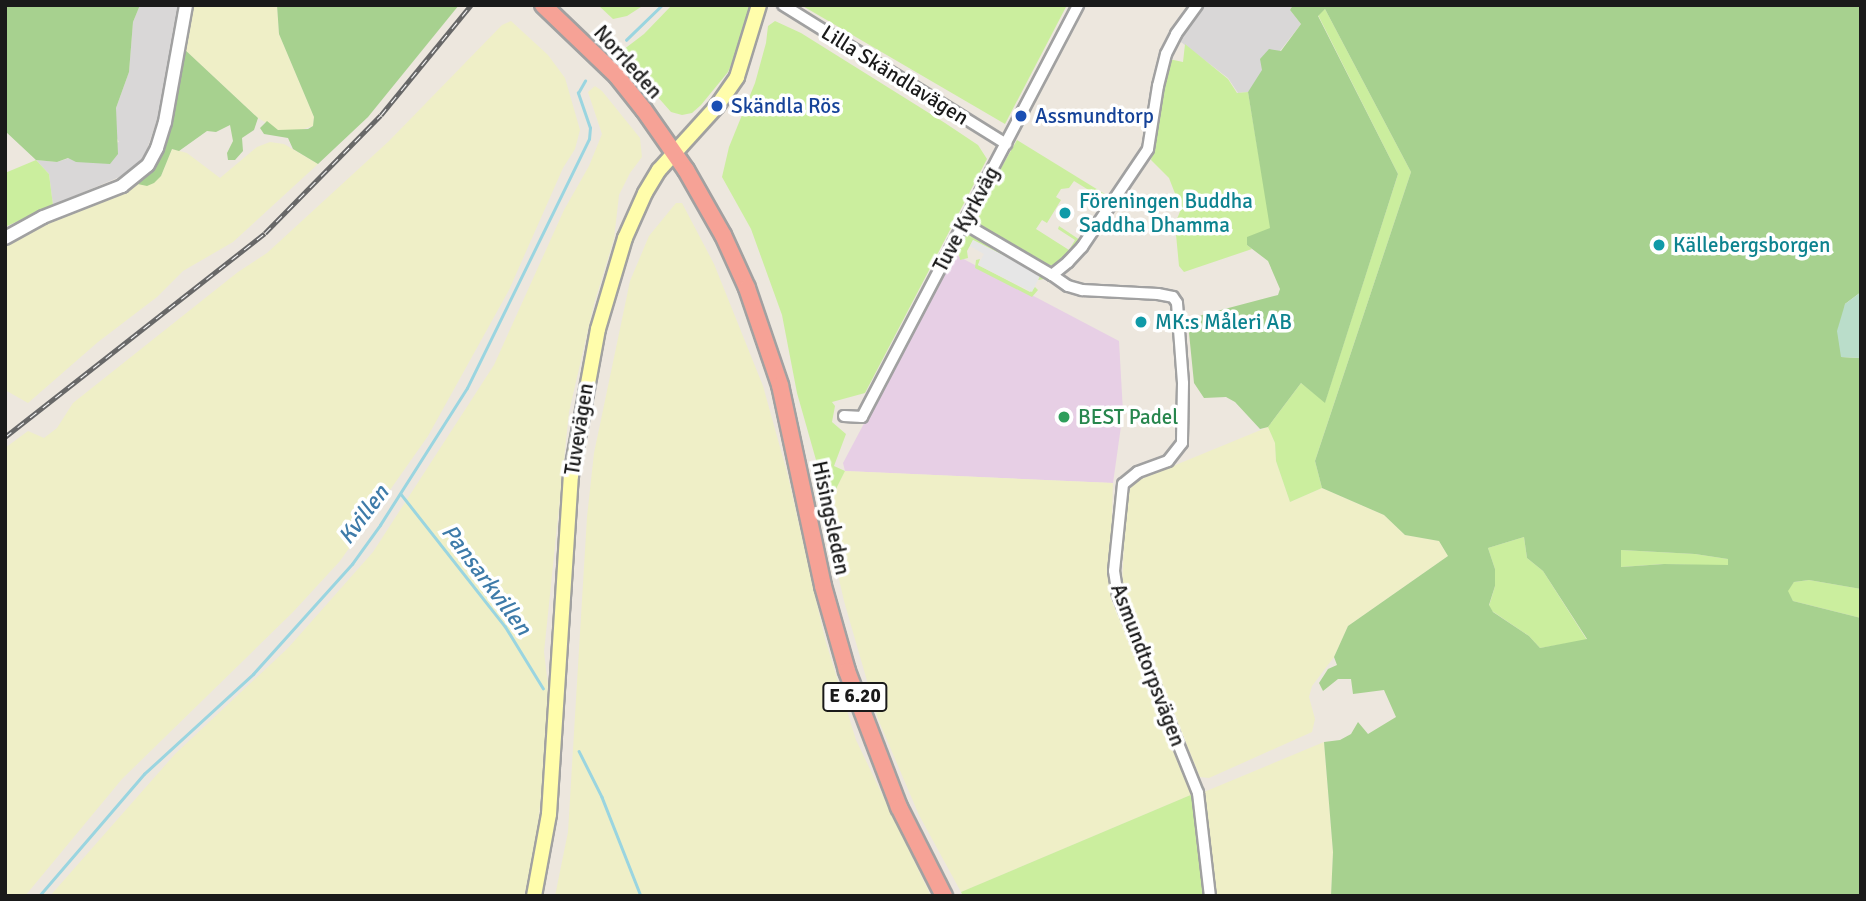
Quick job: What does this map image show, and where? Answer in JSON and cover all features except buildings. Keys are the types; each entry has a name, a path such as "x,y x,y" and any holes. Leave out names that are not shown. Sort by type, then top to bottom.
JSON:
{"highway":[{"name":"Norrleden","path":"543,5 617,76 674,152"},
{"name":"Hisingsleden","path":"674,152 723,235 758,317 780,385 821,575 847,671 880,764 944,896"}],"main road":[{"name":"Tuvevägen","path":"534,896 549,814 568,505 584,394 600,321 625,238 649,185 674,152 717,106 737,77 759,5"}],"street":[{"path":"5,238 43,217 122,186 145,169 157,148 165,121 186,5"},
{"name":"Lilla Skändlavägen","path":"783,5 1006,144"},
{"name":"Tuve Kyrkväg","path":"844,416 862,417 1078,5"},
{"path":"965,224 1052,275 1082,247 1142,160 1150,141 1157,86 1166,54 1176,34 1197,5"},
{"name":"Asmundtorpsvägen","path":"1052,275 1068,286 1082,290 1158,294 1173,297 1177,303 1183,383 1182,443 1168,461 1138,472 1123,484 1119,497 1114,571 1118,595 1198,793 1210,896"}],"shaded area":[{"path":"140,5 181,5 165,97 144,158 136,170 53,205 49,174 36,160 57,162 119,142 115,135 116,108 129,72 133,22"},
{"path":"1202,5 1293,5 1290,10 1301,24 1248,92 1238,93 1228,78 1177,39"},
{"path":"973,240 1041,274 1032,292 978,265 984,254 970,246"},
{"path":"954,254 1119,341 1123,412 1113,483 845,471 843,463"}],"green space":[{"path":"5,5 140,5 133,22 129,72 116,108 118,154 110,164 76,162 68,158 57,162 36,160 5,131"},
{"path":"192,5 277,5 279,34 314,117 313,126 300,130 278,130 258,118 183,48"},
{"path":"277,5 459,5 368,117 318,164 293,149 288,138 264,134 260,128 267,121 278,130 308,129 313,126 314,117 279,34"},
{"path":"598,5 644,5 627,16 613,19"},
{"path":"672,5 751,5 743,37 728,72 701,105 692,113 682,115 671,112 619,53 644,34"},
{"path":"801,5 1067,5 1005,124"},
{"path":"1293,5 1861,5 1861,292 1845,304 1841,357 1861,358 1861,589 1809,580 1794,582 1788,591 1793,601 1861,618 1861,896 1331,896 1333,852 1324,742 1340,740 1351,734 1358,722 1368,734 1396,717 1384,690 1353,694 1351,679 1338,679 1323,691 1319,683 1328,669 1337,665 1334,657 1348,626 1448,556 1439,541 1405,535 1384,515 1322,488 1315,461 1411,172 1325,9 1318,16 1398,174 1325,403 1301,383 1268,427 1260,429 1235,402 1226,397 1204,398 1194,383 1188,323 1202,315 1278,295 1280,289 1268,261 1247,245 1247,237 1270,228 1248,92 1262,70 1260,59 1269,49 1281,51 1301,24 1290,10","holes":["1524,537 1527,558 1543,571 1587,639 1540,648 1529,636 1493,612 1489,605 1495,586 1495,569 1488,548","1621,550 1695,554 1728,559 1728,565 1664,564 1621,567"]},
{"path":"1325,9 1411,172 1315,461 1322,488 1290,502 1276,461 1275,443 1268,427 1301,383 1325,402 1398,174 1318,15"},
{"path":"511,21 548,55 565,78 580,130 575,149 563,168 509,290 428,436 340,561 293,612 122,779 25,896 5,896 5,448 28,431 44,438 57,428 73,403 238,272 267,253 389,141 502,25"},
{"path":"775,21 801,33 945,123 978,145 987,159 865,393 832,402 835,406 832,422 846,434 834,466 845,471 824,513 816,460 797,393 782,315 751,229 722,177 729,147 755,83 768,26"},
{"path":"1185,44 1228,79 1237,93 1248,92 1271,228 1247,245 1252,249 1184,272 1179,266 1175,224 1181,209 1169,178 1151,160 1169,59 1183,62"},
{"path":"183,48 258,118 254,130 242,138 243,151 235,160 228,160 227,153 233,141 230,125 216,132 207,131 179,151 172,149 161,176 154,183 147,186 133,183 146,171"},
{"path":"595,86 640,138 642,157 619,195 614,239 594,304 569,412 544,652 548,685 544,767 536,844 524,896 50,896 175,754 288,648 373,552 494,365 564,210 589,166 602,134 588,92"},
{"path":"1017,140 1108,196 1105,200 1074,181 1069,188 1061,189 1056,197 1061,200 1047,223 1042,220 1036,229 1069,250 1075,240 1058,229 1059,226 1080,240 1057,266 1044,264 976,226 972,219"},
{"path":"270,142 284,144 318,164 233,242 183,271 157,297 98,342 28,403 5,390 5,243 45,220 133,183 161,176 172,149 187,153 220,178 257,147"},
{"path":"36,160 49,174 53,205 5,227 5,173"},
{"path":"676,203 682,203 714,264 763,386 788,476 825,639 856,740 931,896 555,896 568,832 587,517 594,453 630,281 649,236"},
{"path":"971,231 1045,277 1044,279 1038,280 1040,274 973,240 967,251 968,258 960,260 958,249 963,235"},
{"path":"980,259 978,265 1030,292 1035,287 1038,290 1032,297 975,268 976,260"},
{"path":"1861,292 1861,358 1841,357 1837,331 1845,304"},
{"path":"1268,427 1275,443 1276,461 1290,502 1322,488 1384,515 1405,535 1439,541 1448,556 1348,626 1334,657 1312,686 1309,697 1315,719 1312,732 1209,778 1200,777 1122,586 1126,499 1129,487 1139,480"},
{"path":"845,471 1113,483 1110,574 1113,596 1193,794 961,892 919,815 878,719 844,601 824,513"},
{"path":"1524,537 1527,558 1543,571 1587,640 1540,648 1529,636 1492,611 1489,606 1495,586 1495,569 1488,548"},
{"path":"1621,550 1695,554 1728,559 1728,566 1664,564 1621,567"},
{"path":"1809,580 1861,589 1861,618 1793,601 1787,591 1794,582"},
{"path":"1324,742 1333,852 1331,896 1215,896 1204,792"},
{"path":"1193,794 1205,896 963,896 961,892"}],"waterway":[{"name":"Kvillen","path":"626,40 662,5"},
{"name":"Kvillen","path":"39,896 144,774 253,674 352,564 380,525 467,388 589,139 590,128 578,93 585,81"},
{"name":"Pansarkvillen","path":"401,494 505,626 543,688"},
{"name":"Pansarkvillen","path":"579,751 602,797 641,896"}],"railway":[{"path":"5,437 265,233 381,115 471,5"}],"place":[{"name":"Skändla Rös","path":"717,106"},
{"name":"Assmundtorp","path":"1021,116"},
{"name":"Föreningen Buddha Saddha Dhamma","path":"1065,213"},
{"name":"Källebergsborgen","path":"1659,245"},
{"name":"MK:s Måleri AB","path":"1141,322"},
{"name":"BEST Padel","path":"1064,417"}]}
